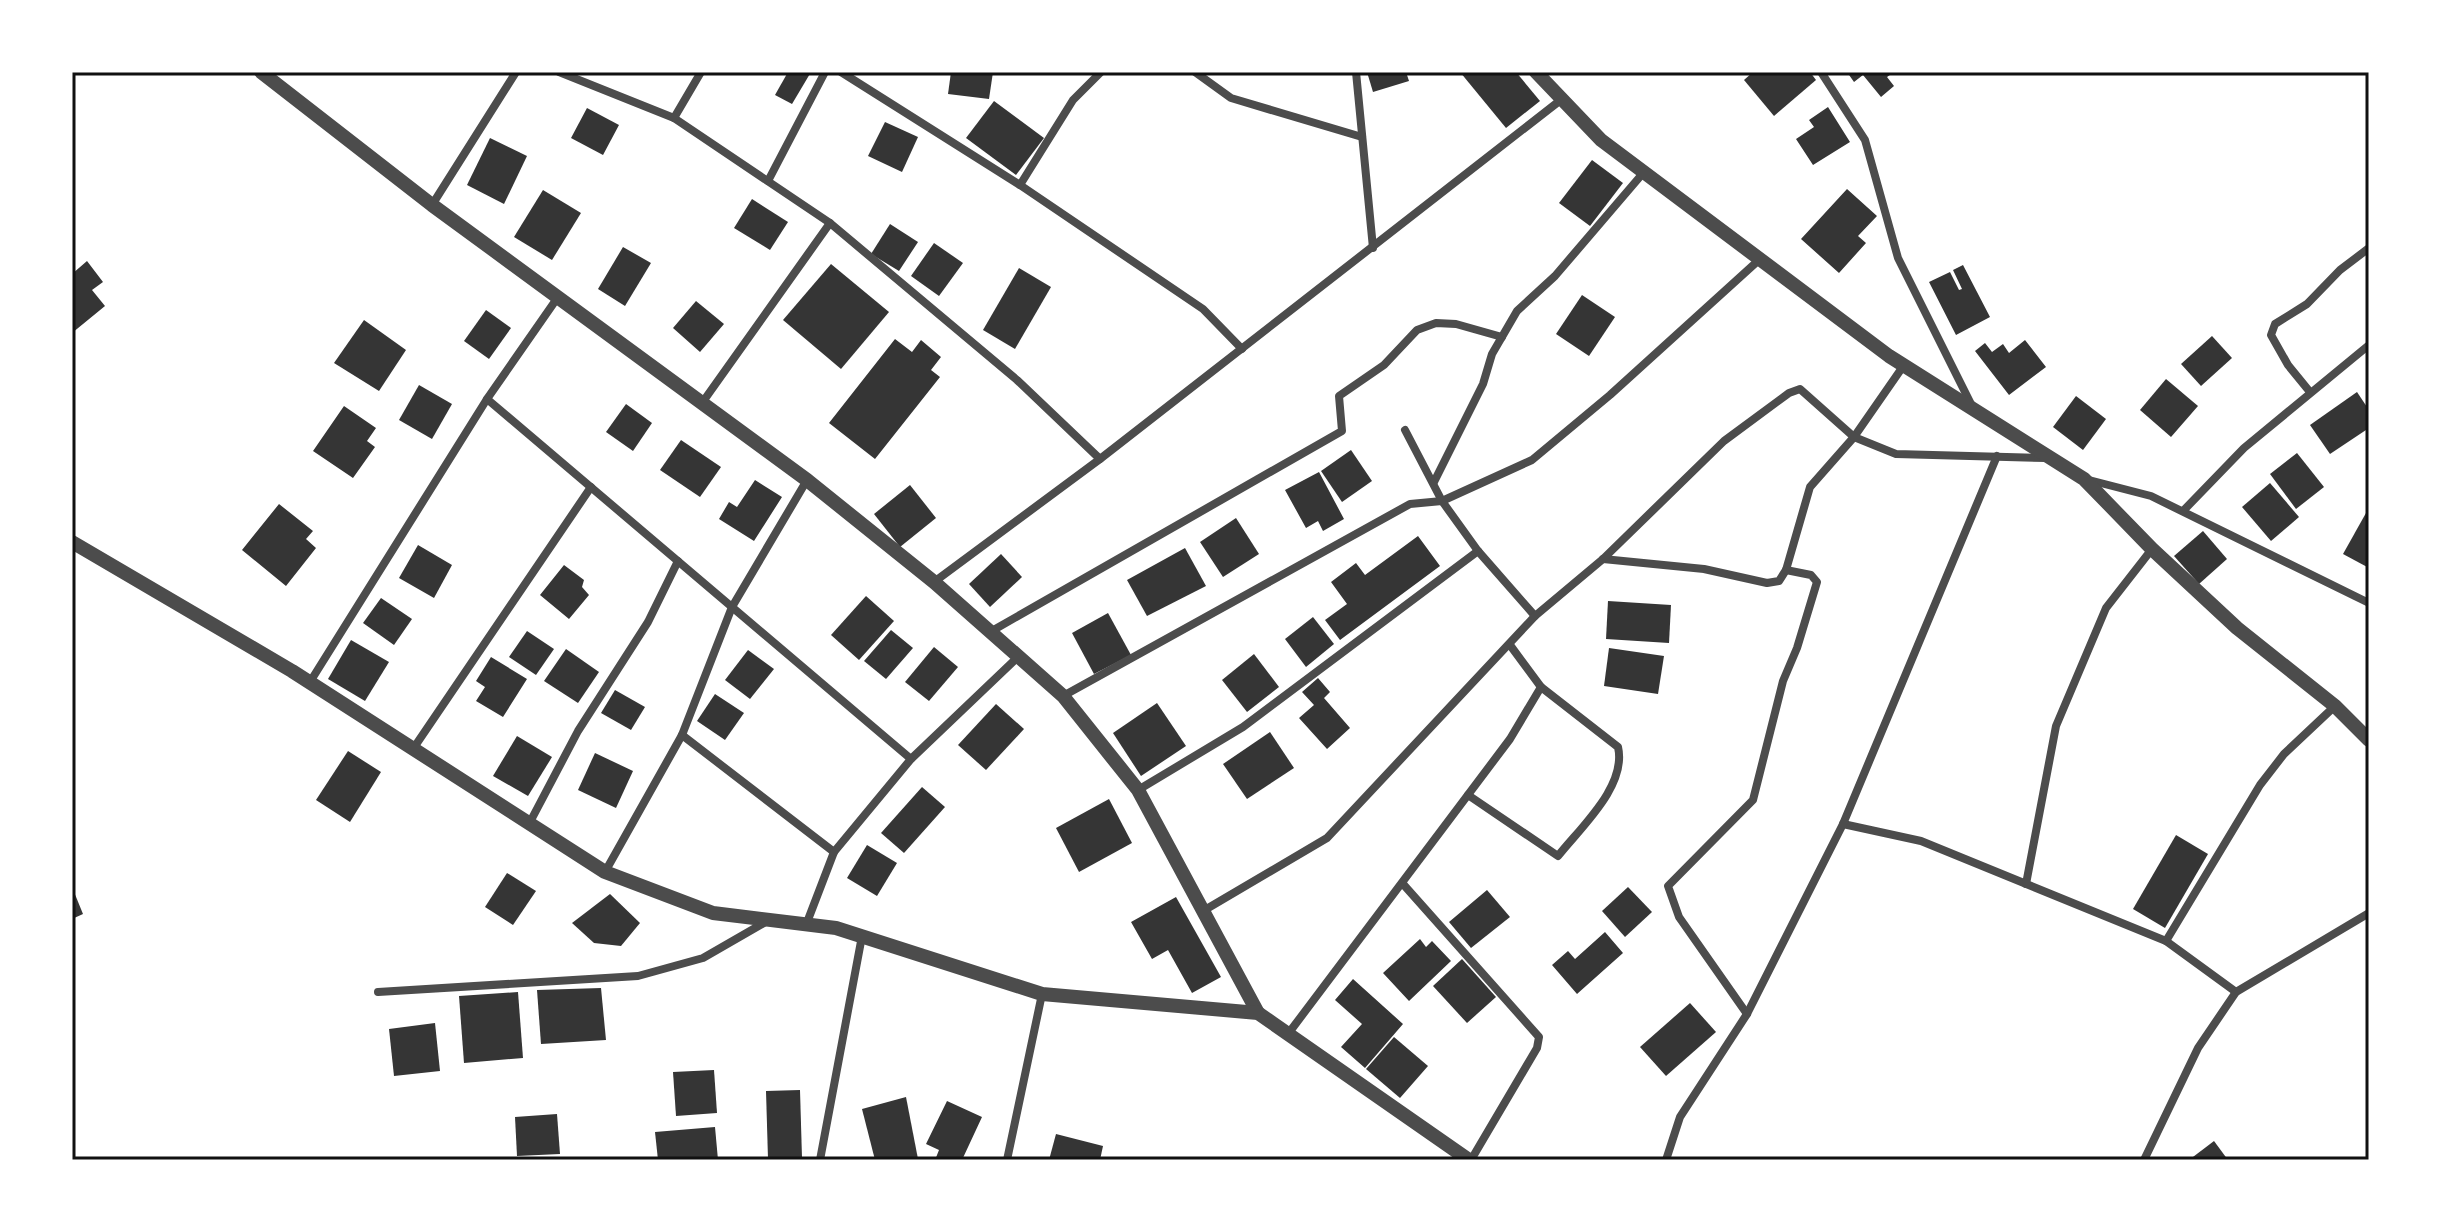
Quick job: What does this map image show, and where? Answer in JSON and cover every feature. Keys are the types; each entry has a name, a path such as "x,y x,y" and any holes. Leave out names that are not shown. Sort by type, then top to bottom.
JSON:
{"street":[{"path":"262,72 432,205 807,480 934,582 1063,696 1138,790 1258,1013 1470,1160 1537,1048 1539,1037 1403,884"},
{"path":"432,205 516,72"},
{"path":"559,72 674,118 830,223 1017,380 1100,459"},
{"path":"674,118 701,72"},
{"path":"768,181 825,72"},
{"path":"841,72 1020,185 1203,309 1242,349"},
{"path":"1020,185 1073,100 1101,72"},
{"path":"1195,72 1231,98 1362,137"},
{"path":"1356,72 1373,248"},
{"path":"1536,72 1601,140 1760,259 1904,365 2084,479 2152,549 2237,628 2335,706 2369,740"},
{"path":"1821,72 1865,140 1898,258 1974,409"},
{"path":"934,582 1100,459 1562,99"},
{"path":"1434,482 1517,311 1555,276 1644,172"},
{"path":"702,403 830,223"},
{"path":"2310,392 2288,365 2271,335 2275,324 2307,304 2369,248"},
{"path":"1063,696 1410,504 1442,501 1532,460 1610,395 1760,259"},
{"path":"310,682 487,399 558,297"},
{"path":"990,632 1342,431 1339,396 1384,365 1417,330 1436,323 1456,324 1502,337"},
{"path":"2183,511 2244,448 2369,345"},
{"path":"1603,559 1704,569 1767,583 1779,581 1786,570 1810,487 1854,437 1904,365"},
{"path":"1203,911 1327,838 1535,616 1603,559 1724,441 1789,393 1800,389 1854,437 1896,454 2051,458"},
{"path":"487,399 911,759"},
{"path":"1405,430 1442,501 1478,551 1535,616"},
{"path":"1666,1160 1680,1117 1747,1014 1843,824 1997,456"},
{"path":"2084,479 2151,496 2369,603"},
{"path":"605,872 682,735 732,607 807,480"},
{"path":"413,749 591,487"},
{"path":"72,542 310,682 605,872 713,913 862,936 1042,994 1258,1013"},
{"path":"2026,884 2056,726 2106,608 2152,549"},
{"path":"1138,790 1243,727 1478,551"},
{"path":"529,824 578,731 648,622 678,561"},
{"path":"1747,1014 1679,917 1668,886 1753,800 1783,681 1797,648 1817,582 1811,575 1786,570"},
{"path":"1468,795 1558,856 1616,780 1621,763 1618,747 1541,687 1510,645"},
{"path":"806,925 834,852 911,759 1018,657"},
{"path":"1288,1034 1510,739 1541,687"},
{"path":"2166,941 2260,785 2284,754 2335,706"},
{"path":"682,735 834,852"},
{"path":"1843,824 1921,841 2166,941 2236,992"},
{"path":"2144,1160 2198,1048 2236,992 2369,913"},
{"path":"378,992 638,976 703,958 769,920"},
{"path":"820,1160 862,936"},
{"path":"1007,1160 1042,994"}],"building":[{"path":"788,72 811,72 792,104 775,95"},
{"path":"951,72 993,72 989,99 948,94"},
{"path":"1367,72 1406,72 1409,81 1373,92"},
{"path":"1460,72 1516,72 1540,101 1506,128"},
{"path":"1753,72 1810,72 1816,80 1774,116 1744,80"},
{"path":"1847,72 1894,72 1887,77 1894,86 1881,97 1863,75 1854,82"},
{"path":"994,101 1044,138 1016,175 966,138"},
{"path":"1828,107 1850,142 1813,165 1796,139 1814,127 1809,120"},
{"path":"587,108 619,125 603,155 571,138"},
{"path":"885,122 918,137 902,172 868,156"},
{"path":"490,138 527,156 504,204 467,185"},
{"path":"1592,160 1623,183 1590,226 1559,203"},
{"path":"1847,189 1877,216 1858,236 1866,243 1839,273 1801,239"},
{"path":"543,190 581,213 552,260 514,237"},
{"path":"752,199 788,222 770,250 734,228"},
{"path":"890,224 918,242 899,271 871,254"},
{"path":"934,243 963,263 939,296 911,276"},
{"path":"623,247 651,263 625,306 598,289"},
{"path":"87,261 103,282 92,290 105,306 72,333 72,274"},
{"path":"831,264 889,312 841,369 783,320"},
{"path":"1963,265 1990,317 1956,335 1929,282 1950,272 1959,290 1962,289 1953,270"},
{"path":"1019,268 1051,287 1015,349 983,330"},
{"path":"1582,295 1615,317 1589,356 1556,334"},
{"path":"696,301 724,324 700,352 673,328"},
{"path":"486,310 511,328 489,359 464,341"},
{"path":"364,320 406,350 379,391 334,363"},
{"path":"2212,336 2232,358 2201,386 2181,364"},
{"path":"895,339 912,352 921,340 941,357 931,370 940,377 875,459 829,423"},
{"path":"2025,340 2046,367 2009,395 1975,351 1985,343 1992,352 2003,344 2009,353"},
{"path":"2166,379 2198,406 2171,437 2140,410"},
{"path":"419,385 452,404 432,439 399,420"},
{"path":"2357,392 2369,410 2369,428 2330,454 2310,425"},
{"path":"2076,396 2106,419 2083,450 2053,427"},
{"path":"626,404 652,423 633,451 606,432"},
{"path":"344,406 376,428 367,441 375,447 353,478 313,451"},
{"path":"681,440 721,467 700,497 660,470"},
{"path":"1351,450 1372,481 1342,502 1321,471"},
{"path":"2297,453 2324,487 2296,509 2270,474"},
{"path":"1319,472 1344,519 1323,531 1318,521 1306,528 1285,490"},
{"path":"755,480 782,497 754,541 719,519 729,502 737,507"},
{"path":"2270,483 2299,517 2271,541 2242,507"},
{"path":"910,485 936,518 900,547 874,514"},
{"path":"279,504 313,531 306,539 316,548 286,586 242,550"},
{"path":"2366,513 2369,515 2369,568 2343,554"},
{"path":"1236,518 1259,554 1223,577 1200,542"},
{"path":"2203,531 2227,559 2199,584 2174,556"},
{"path":"1418,536 1440,566 1340,640 1325,620 1347,604 1331,582 1356,563 1365,575"},
{"path":"418,545 452,565 434,598 399,578"},
{"path":"1185,548 1206,586 1147,616 1127,580"},
{"path":"1001,554 1022,577 990,607 969,584"},
{"path":"564,565 584,580 582,587 589,595 569,619 540,595"},
{"path":"866,596 894,621 859,660 831,635"},
{"path":"381,598 412,619 394,645 363,623"},
{"path":"1608,601 1671,605 1669,643 1606,639"},
{"path":"1108,613 1131,655 1094,674 1072,633"},
{"path":"1313,617 1334,644 1306,667 1285,639"},
{"path":"891,630 913,648 886,679 864,661"},
{"path":"527,631 554,649 536,675 509,657"},
{"path":"351,640 389,662 365,701 328,679"},
{"path":"934,647 958,667 929,701 905,682"},
{"path":"1609,648 1664,656 1658,694 1604,686"},
{"path":"566,649 599,672 578,703 544,681"},
{"path":"748,650 774,669 750,699 725,680"},
{"path":"1254,654 1279,687 1247,712 1222,680"},
{"path":"491,657 527,679 503,717 476,701 485,687 476,681"},
{"path":"1318,678 1330,692 1324,698 1350,728 1327,749 1299,718 1314,705 1302,692"},
{"path":"615,690 645,707 631,730 601,713"},
{"path":"715,694 744,713 725,740 697,721"},
{"path":"1157,703 1186,746 1141,776 1113,733"},
{"path":"996,704 1024,729 986,770 958,745"},
{"path":"1270,732 1294,768 1247,799 1223,764"},
{"path":"517,736 552,757 528,796 493,776"},
{"path":"348,751 381,772 350,822 316,800"},
{"path":"595,753 633,771 616,808 578,790"},
{"path":"922,787 945,807 904,853 881,833"},
{"path":"1109,799 1132,843 1079,872 1056,828"},
{"path":"2176,835 2208,854 2165,928 2133,909"},
{"path":"867,845 897,863 877,896 847,878"},
{"path":"507,873 536,891 513,925 485,907"},
{"path":"72,887 83,914 72,919"},
{"path":"1628,887 1652,912 1625,937 1602,911"},
{"path":"1487,890 1510,917 1471,948 1449,922"},
{"path":"610,894 640,923 621,946 594,943 572,923"},
{"path":"1176,897 1221,977 1192,993 1168,950 1152,959 1131,922"},
{"path":"1605,932 1623,953 1577,994 1552,965 1568,951 1575,959"},
{"path":"1420,939 1426,947 1432,941 1451,961 1409,1001 1383,973"},
{"path":"1462,959 1496,997 1467,1023 1433,986"},
{"path":"1353,979 1403,1024 1365,1068 1341,1047 1362,1024 1335,1000"},
{"path":"601,988 606,1040 541,1044 537,990"},
{"path":"518,992 523,1058 464,1063 459,996"},
{"path":"1690,1003 1716,1032 1666,1076 1640,1047"},
{"path":"435,1023 440,1071 394,1076 389,1029"},
{"path":"1394,1037 1428,1066 1400,1098 1366,1069"},
{"path":"714,1070 717,1113 676,1116 673,1072"},
{"path":"800,1090 802,1158 768,1159 766,1091"},
{"path":"906,1097 918,1159 875,1160 862,1109"},
{"path":"947,1101 982,1117 962,1160 935,1160 939,1150 926,1144"},
{"path":"557,1114 560,1154 517,1156 515,1117"},
{"path":"715,1127 718,1160 658,1160 655,1132"},
{"path":"1056,1134 1103,1146 1100,1160 1049,1160"},
{"path":"2214,1141 2228,1160 2189,1160"}]}
